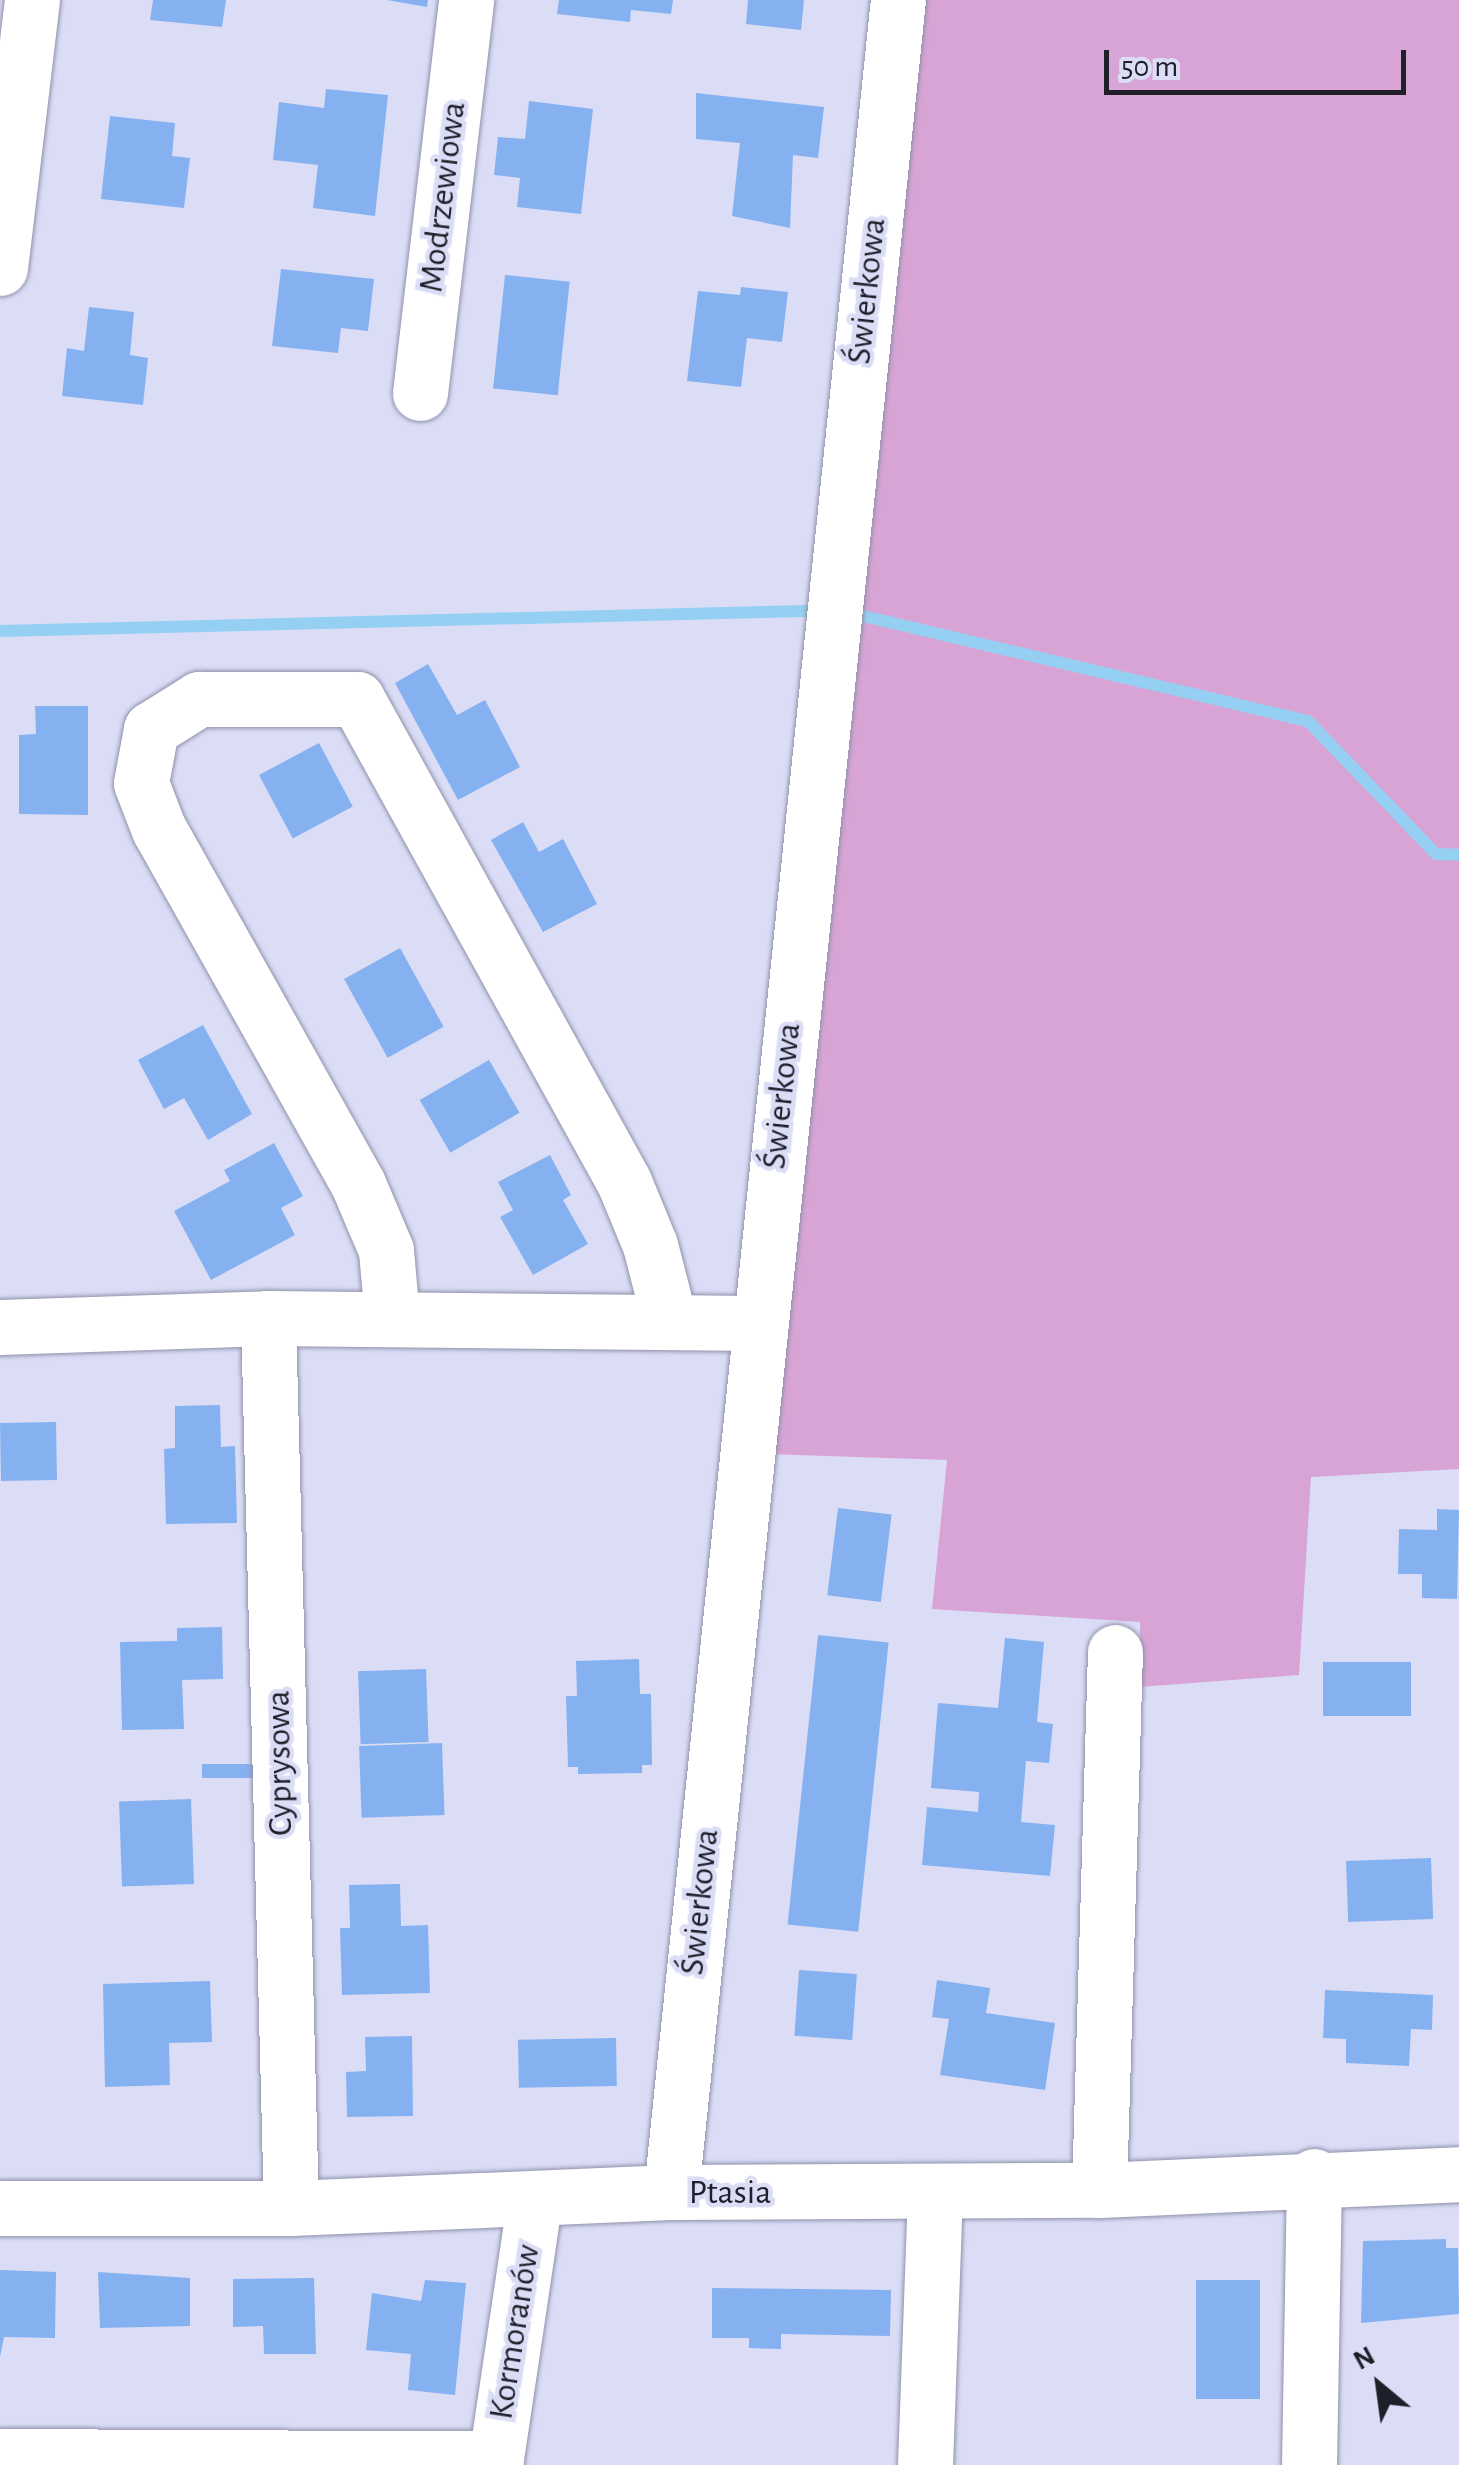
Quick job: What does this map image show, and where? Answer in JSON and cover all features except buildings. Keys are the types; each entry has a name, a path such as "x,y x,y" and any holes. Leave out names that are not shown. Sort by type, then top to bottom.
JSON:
{"street":[{"path":"0,268 32,0"},
{"name":"Modrzewiowa","path":"420,393 466,0"},
{"name":"Świerkowa","path":"671,2192 757,1323 898,0"},
{"path":"392,1319 386,1250 358,1184 158,830 142,784 152,728 199,699 357,699 624,1182 650,1245 669,1319"},
{"path":"0,1327 268,1318 669,1319 757,1323"},
{"name":"Cyprysowa","path":"268,1318 290,2208"},
{"path":"1099,2190 1116,1652"},
{"name":"Ptasia","path":"0,2208 290,2208 671,2192 1099,2190 1314,2176 1459,2174"},
{"path":"1309,2465 1314,2176"},
{"path":"925,2465 935,2192"},
{"name":"Kormoranów","path":"495,2462 535,2198"},
{"path":"0,2456 495,2462"}],"shaded area":[{"path":"924,0 1459,0 1459,1469 1311,1477 1299,1675 1139,1687 1140,1622 932,1609 947,1460 767,1454"}],"waterway":[{"path":"0,631 807,611"},
{"path":"863,616 1308,721 1436,854 1459,855"}]}
